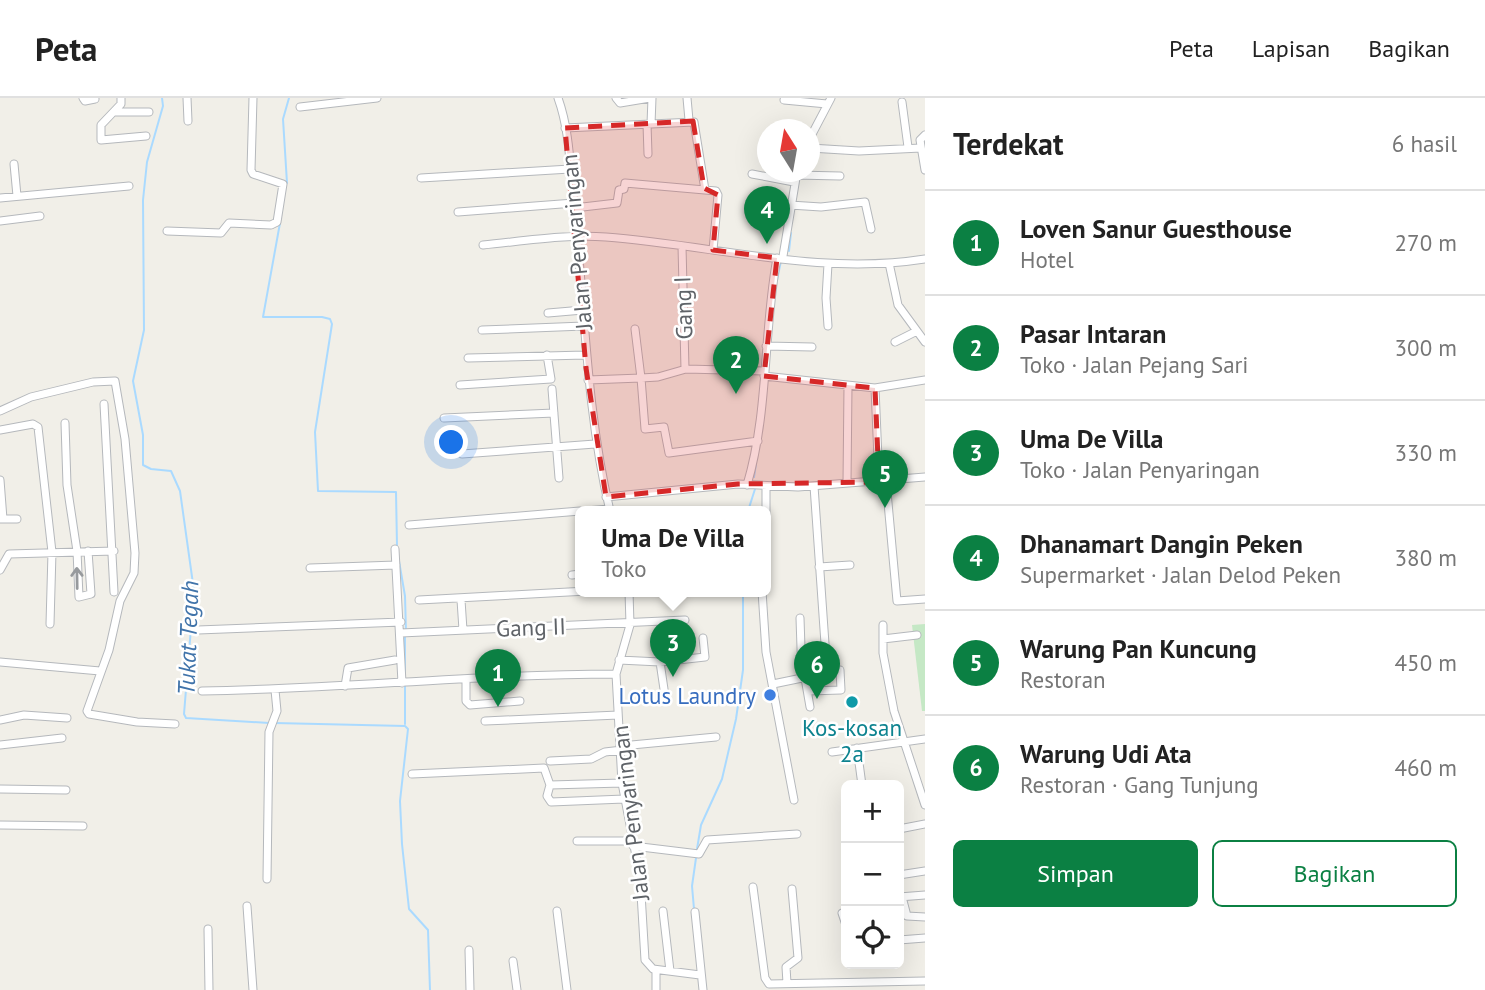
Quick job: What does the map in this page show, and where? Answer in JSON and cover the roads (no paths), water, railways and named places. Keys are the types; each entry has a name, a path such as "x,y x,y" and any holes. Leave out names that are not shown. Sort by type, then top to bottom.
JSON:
{"street":[{"path":"83,98 85,101 95,99"},
{"path":"121,98 114,112 102,125 101,140 145,136"},
{"path":"187,98 188,121"},
{"path":"167,230 221,233 229,223 271,225 277,222 283,184 253,174 251,170 253,98"},
{"path":"300,107 377,98"},
{"name":"Jalan Penyaringan","path":"558,98 565,128 578,236 585,355 595,444 608,506"},
{"path":"616,98 620,103 651,98 649,154"},
{"path":"687,98 689,120"},
{"path":"784,100 829,101 820,119"},
{"path":"902,103 908,147"},
{"path":"114,112 149,112"},
{"path":"565,128 689,120 695,123 705,190"},
{"path":"925,135 920,138 925,170"},
{"path":"820,149 859,151 921,148"},
{"path":"14,164 17,196"},
{"path":"421,178 570,169"},
{"path":"752,174 757,174"},
{"path":"820,176 840,176"},
{"path":"747,485 758,441 766,346 795,182"},
{"path":"458,212 617,203 619,190 624,189 625,183 716,191 718,195 713,250"},
{"path":"0,198 129,186"},
{"path":"790,205 821,207 865,202 871,229"},
{"path":"0,221 40,216"},
{"path":"483,245 578,236 828,264 889,263 925,259"},
{"name":"Gang I","path":"682,246 685,369"},
{"path":"889,263 895,298 925,340"},
{"path":"828,264 828,326"},
{"path":"548,313 583,310"},
{"path":"482,330 584,326"},
{"path":"635,329 645,429 664,427 669,453 758,441"},
{"path":"895,342 916,331"},
{"path":"766,346 812,348"},
{"path":"460,385 551,379 547,355"},
{"path":"468,358 585,355"},
{"path":"588,380 658,377 685,369 764,373 875,388 925,380"},
{"path":"0,411 31,397 113,380 125,439 135,553 134,573 120,601 87,708 89,714 137,722 175,724"},
{"path":"847,482 848,386"},
{"path":"875,388 882,481 897,601 925,599"},
{"path":"552,389 559,478"},
{"path":"104,404 114,551 114,592"},
{"path":"444,418 554,413"},
{"path":"65,423 67,485 77,551 79,597 91,594 88,551"},
{"path":"0,430 33,424 38,427 52,552 50,624"},
{"path":"462,454 595,444"},
{"path":"606,497 747,485 814,486 925,477"},
{"path":"0,482 1,519 17,519"},
{"path":"814,486 826,658"},
{"path":"766,487 766,506"},
{"path":"409,525 575,511"},
{"path":"395,549 404,633 402,683"},
{"path":"0,570 5,566 7,555 114,551"},
{"path":"310,568 396,565"},
{"path":"818,567 850,565"},
{"path":"419,600 461,600 575,592"},
{"name":"Jalan Penyaringan","path":"629,597 630,625 616,674 622,783 640,877 645,960 649,968 656,970"},
{"path":"762,597 763,627 794,800"},
{"path":"461,600 463,630"},
{"path":"800,618 802,678 805,678 810,708"},
{"name":"Gang II","path":"404,633 630,625 685,620"},
{"path":"198,630 401,622"},
{"path":"883,625 888,684 902,743 922,784 925,805"},
{"path":"883,639 917,635"},
{"path":"620,660 660,662 705,657 704,638"},
{"path":"345,686 348,668 395,660"},
{"path":"0,662 100,671"},
{"path":"660,662 665,696"},
{"path":"808,691 841,690 840,670"},
{"path":"202,691 616,674"},
{"path":"772,684 802,678"},
{"path":"466,679 466,701 470,705 520,701"},
{"path":"267,879 275,690"},
{"path":"0,720 24,715 67,718"},
{"path":"485,721 618,715"},
{"path":"550,761 591,759 621,748 716,737"},
{"path":"0,745 62,738"},
{"path":"832,752 925,739"},
{"path":"857,748 861,780"},
{"path":"412,774 544,768 550,785 548,796 551,802 624,799"},
{"path":"550,785 622,783"},
{"path":"0,789 66,790"},
{"path":"904,828 925,824"},
{"path":"0,825 83,826"},
{"path":"577,841 632,844 699,854 707,840 797,834"},
{"path":"904,874 925,871"},
{"path":"753,887 765,978 772,984 859,986 925,981"},
{"path":"787,983 786,967 798,958 792,889"},
{"path":"904,897 925,895"},
{"path":"247,905 253,990"},
{"path":"903,906 906,916 925,916"},
{"path":"557,911 567,990"},
{"path":"663,911 670,971"},
{"path":"695,912 703,990"},
{"path":"208,929 209,990"},
{"path":"904,940 925,938"},
{"path":"469,950 470,990"},
{"path":"513,961 517,990"},
{"path":"656,990 656,970 700,975"}],"waterway":[{"name":"Tukat Tegah","path":"162,98 163,106 147,162 143,200 144,330 133,381 143,435 143,465 151,469 171,471 180,491 194,591 184,714 186,718 269,723"},
{"path":"287,183 283,119 289,98"},
{"path":"280,223 263,317 322,317 330,319 332,324 315,432 318,491 396,492 397,545"},
{"path":"789,251 791,233"},
{"path":"777,280 781,261"},
{"path":"754,477 756,464"},
{"path":"750,506 755,489"},
{"path":"399,561 405,596 406,632"},
{"path":"697,849 701,825 722,779 736,719 743,670 743,597"},
{"path":"405,637 405,675"},
{"path":"405,686 405,724"},
{"name":"Tukat Tegah","path":"275,723 405,726 408,729 400,801 402,844 409,909 428,930 430,990"},
{"path":"694,909 692,886 696,858"}],"place":[{"name":"Dhanamart Dangin Peken","path":"767,244"},
{"name":"Pasar Intaran","path":"736,394"},
{"name":"Warung Pan Kuncung","path":"885,508"},
{"name":"Uma De Villa","path":"673,677"},
{"name":"Lotus Laundry","path":"770,695"},
{"name":"Warung Udi Ata","path":"817,699"},
{"name":"Kos-kosan 2a","path":"852,702"},
{"name":"Loven Sanur Guesthouse","path":"498,707"}]}
